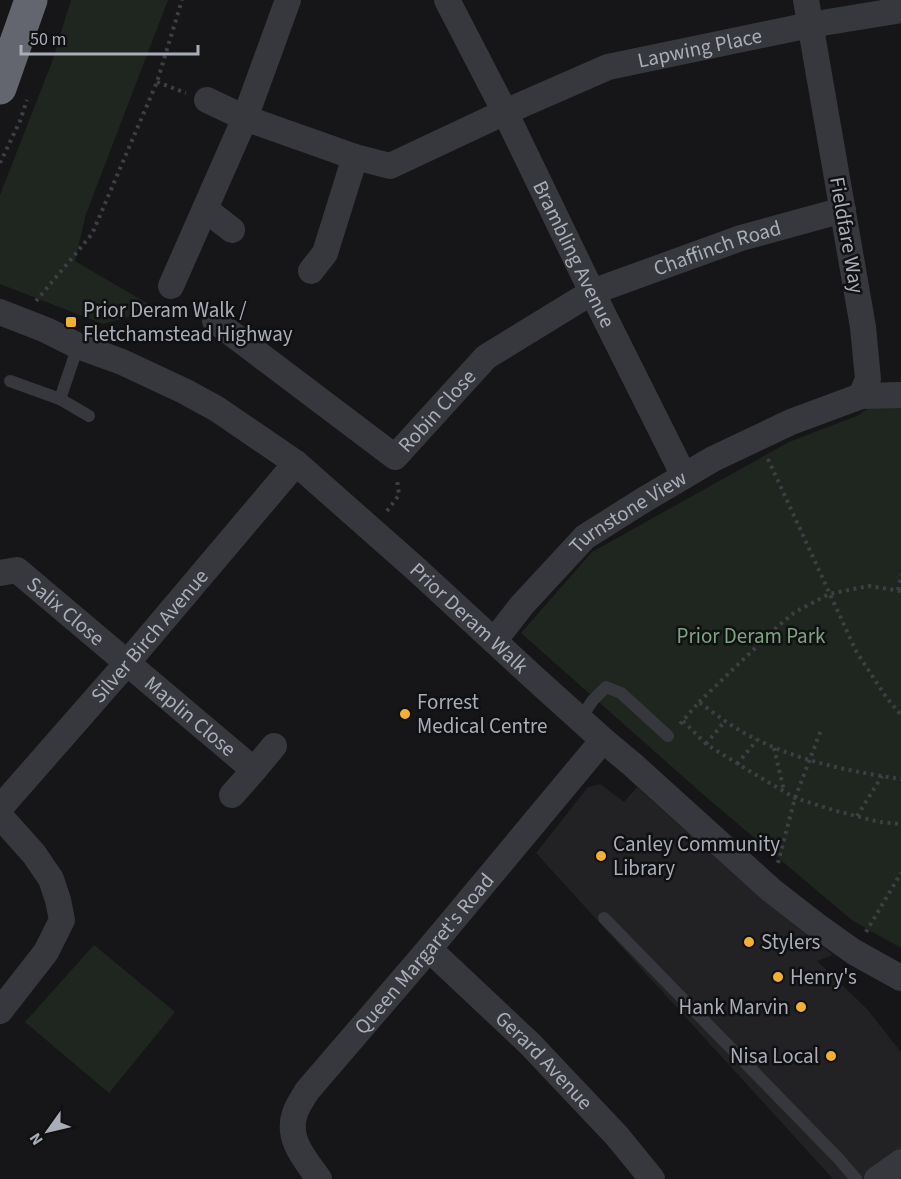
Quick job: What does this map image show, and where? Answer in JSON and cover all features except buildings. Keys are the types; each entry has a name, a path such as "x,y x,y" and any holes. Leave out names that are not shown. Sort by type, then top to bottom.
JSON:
{"highway":[{"path":"0,88 31,0"}],"street":[{"path":"171,286 245,118 288,0"},
{"name":"Brambling Avenue","path":"447,0 505,112 684,476"},
{"name":"Lapwing Place","path":"207,100 245,118 355,157 390,166 608,67 808,12 901,10"},
{"name":"Fieldfare Way","path":"808,12 864,327 868,379 861,396"},
{"path":"311,271 325,253 355,157"},
{"path":"205,209 232,230"},
{"name":"Chaffinch Road","path":"592,292 741,238 843,210"},
{"name":"Robin Close","path":"227,325 395,457 486,357 592,292"},
{"name":"Prior Deram Walk","path":"10,316 78,346 122,362 201,400 296,463 771,890 854,952 901,978"},
{"path":"861,396 901,394"},
{"name":"Turnstone View","path":"494,641 522,605 585,537 713,459 791,422 861,396"},
{"name":"Silver Birch Avenue","path":"0,808 127,663 296,463"},
{"name":"Salix Close","path":"0,573 17,570 127,663"},
{"name":"Maplin Close","path":"127,663 254,770"},
{"name":"Queen Margaret's Road","path":"319,1179 300,1152 291,1130 295,1112 307,1091 429,950 603,740"},
{"name":"Maplin Close","path":"232,795 274,746"},
{"path":"0,816 34,854 51,879 62,920 46,952 0,1011"},
{"name":"Gerard Avenue","path":"429,950 530,1044 617,1136 652,1179"},
{"path":"877,1179 901,1162"}],"lane":[{"path":"60,399 78,346"},
{"path":"10,381 60,399 89,416"},
{"path":"580,719 593,700 606,687 621,693 668,736"},
{"path":"604,918 856,1179"}],"path":[{"path":"10,316 92,234 157,82 182,0"},
{"path":"157,82 207,100"},
{"path":"758,438 856,651 885,698 901,715"},
{"path":"372,531 399,495 395,457"},
{"path":"668,736 699,702 795,612 829,594 869,586 900,591 901,574"},
{"path":"699,702 725,722 774,748 854,771 901,779"},
{"path":"683,721 706,744 795,798 879,822 901,824"},
{"path":"706,744 725,722"},
{"path":"771,890 795,798 820,730"},
{"path":"737,764 757,740"},
{"path":"774,748 784,791"},
{"path":"857,816 882,776"},
{"path":"854,952 901,873"}],"shaded area":[{"path":"600,784 624,802 637,787 763,900 833,955 817,961 867,1009 901,1052 901,1179 833,1179 536,853 588,787"}],"green space":[{"path":"71,0 168,0 86,214 75,261 157,309 103,324 0,284 0,195 52,62"},
{"name":"Prior Deram Park","path":"901,393 901,948 853,921 706,797 521,633 592,552 789,442 859,415 884,396"},
{"path":"94,945 175,1012 109,1093 25,1022"}],"place":[{"name":"Prior Deram Walk / Fletchamstead Highway","path":"71,322"},
{"name":"Forrest Medical Centre","path":"405,714"},
{"name":"Canley Community Library","path":"601,856"},
{"name":"Stylers","path":"749,942"},
{"name":"Henry's","path":"778,977"},
{"name":"Hank Marvin","path":"801,1007"},
{"name":"Nisa Local","path":"831,1056"}]}
